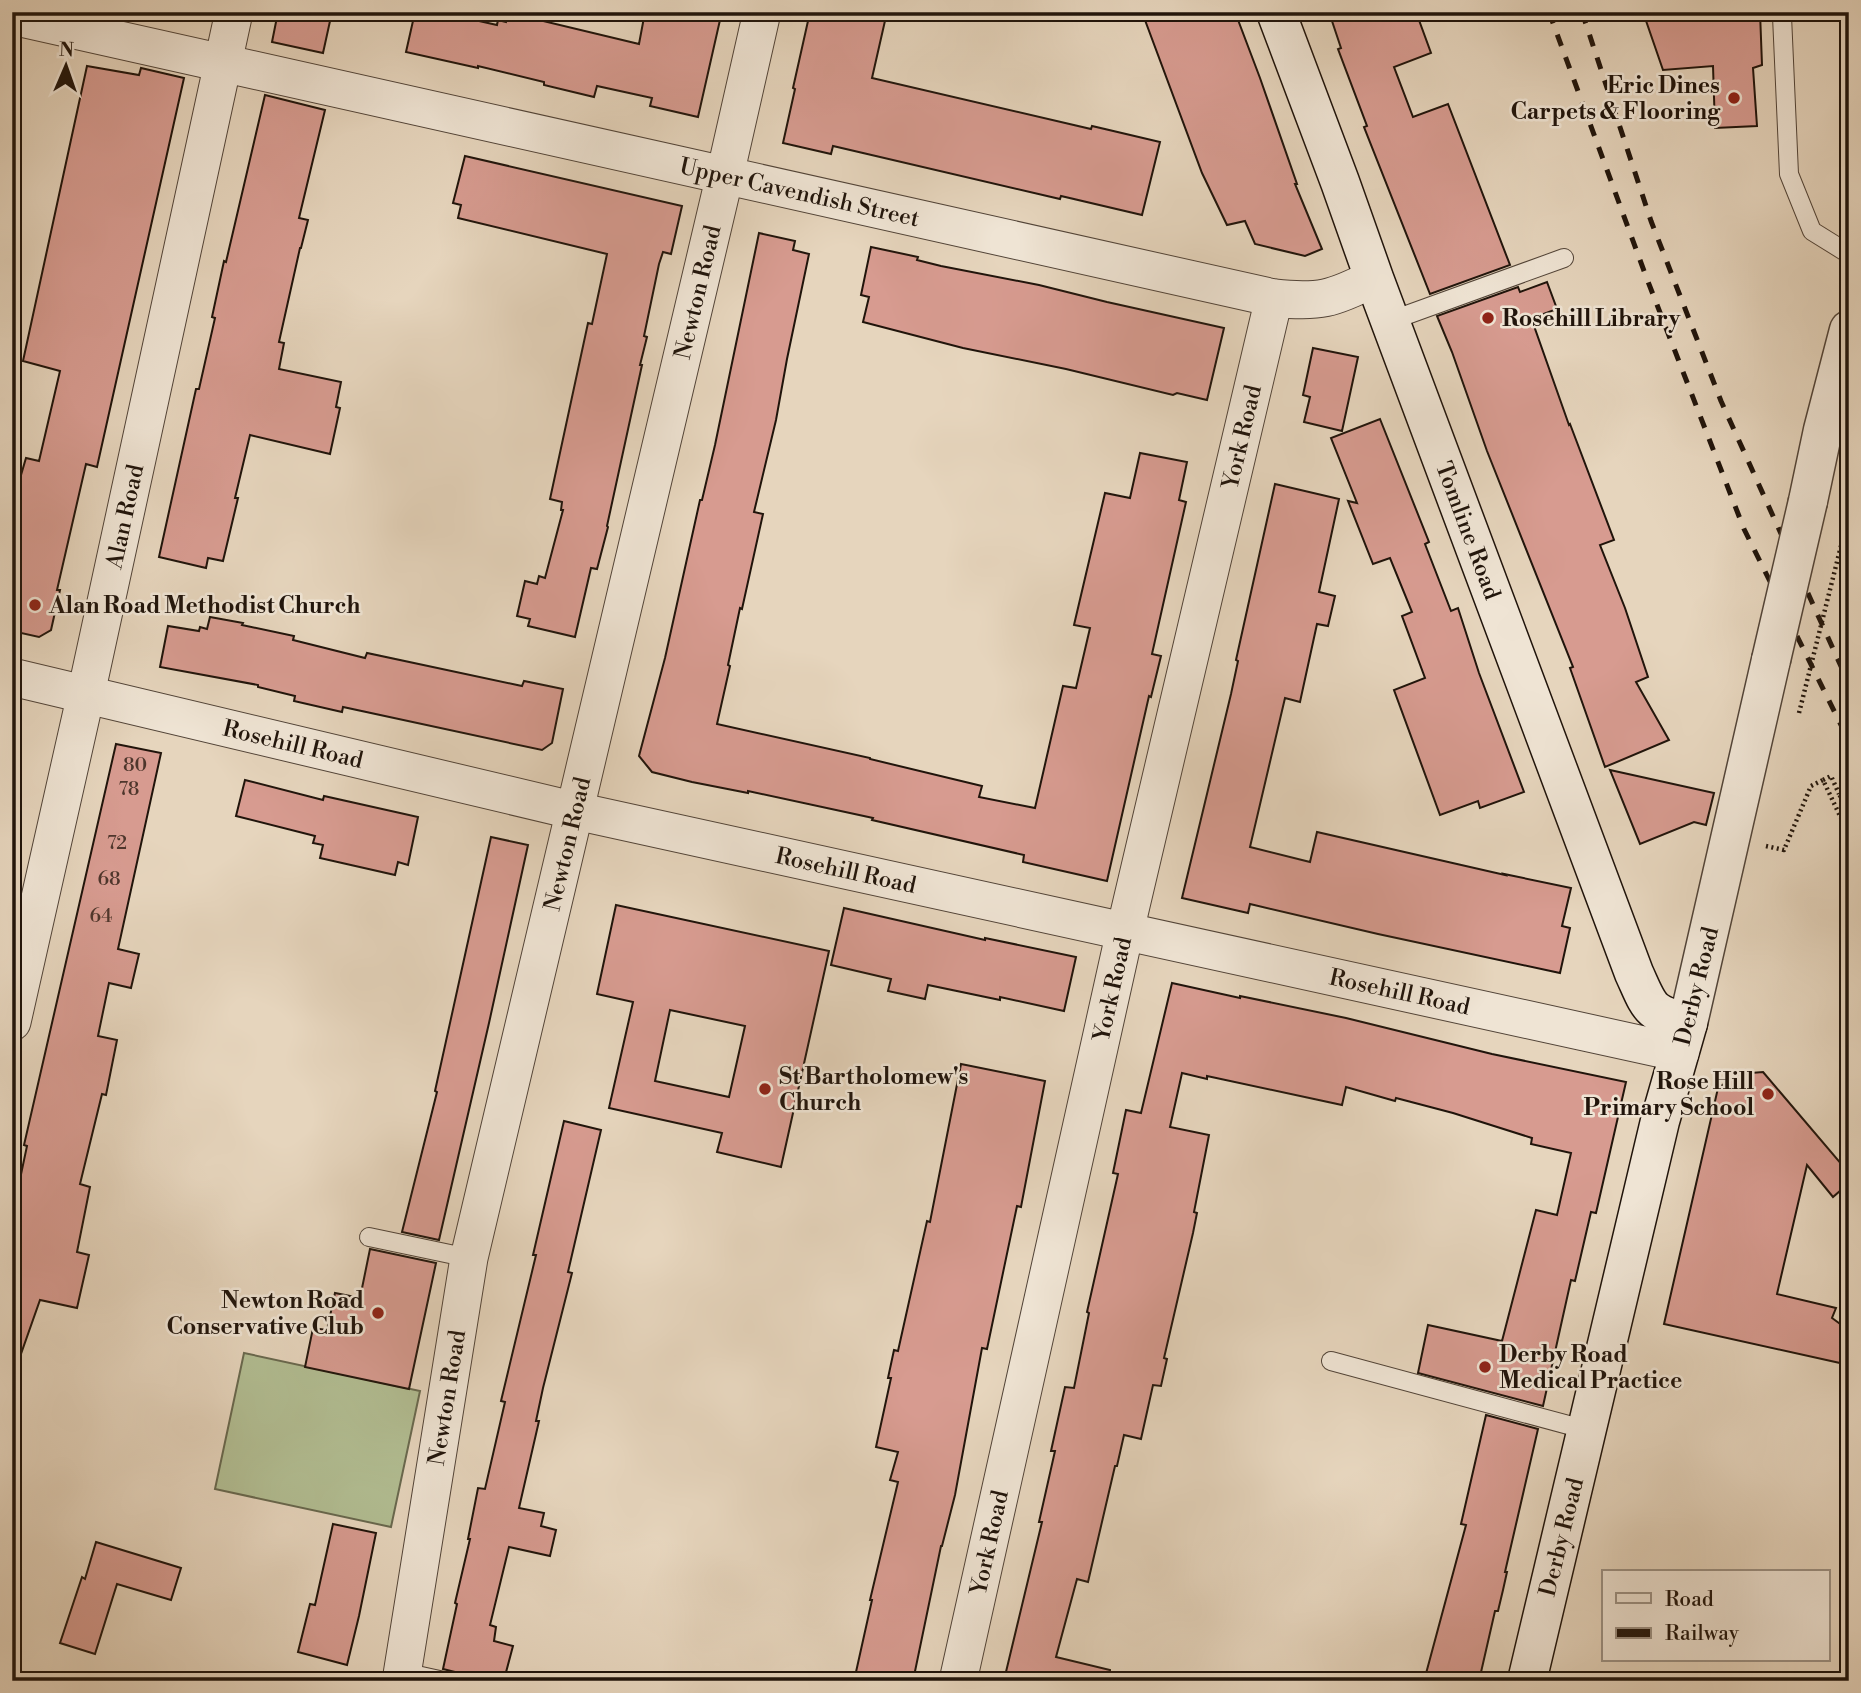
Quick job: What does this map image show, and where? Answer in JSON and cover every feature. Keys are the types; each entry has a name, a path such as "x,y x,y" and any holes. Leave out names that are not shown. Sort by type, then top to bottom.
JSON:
{"main road":[{"name":"Tomline Road","path":"1276,12 1634,973 1647,1001 1684,1038"},
{"name":"Derby Road","path":"1527,1681 1660,1121 1684,1038 1823,430 1849,330"}],"street":[{"name":"Alan Road","path":"12,1021 234,12"},
{"name":"Newton Road","path":"402,1676 469,1258 762,12"},
{"name":"Upper Cavendish Street","path":"12,16 1274,298 1304,301 1327,299 1374,278"},
{"name":"York Road","path":"958,1681 1125,931 1274,298"},
{"name":"Rosehill Road","path":"12,677 576,811 1125,931 1684,1038"}],"lane":[{"path":"1782,16 1789,174 1812,231 1849,254"},
{"path":"1390,321 1564,258"},
{"path":"369,1237 469,1258"},
{"path":"1331,1361 1587,1430"},
{"path":"402,1676 444,1681"}],"path":[{"path":"1799,713 1845,530"},
{"path":"1849,593 1845,594 1849,603"},
{"path":"1731,838 1784,850 1811,786 1831,776 1849,813"},
{"path":"1823,780 1849,835"},
{"path":"1839,794 1848,790"}],"green space":[{"path":"244,1353 420,1391 391,1527 215,1489"}],"building":[{"path":"278,12 332,12 323,53 272,42"},
{"path":"415,12 439,12 497,25 498,20 506,22 508,12 517,12 543,21 639,44 645,12 672,18 673,12 686,12 720,20 698,117 650,106 652,98 597,86 594,97 478,66 406,52"},
{"path":"810,12 887,12 872,78 1091,129 1092,126 1160,142 1142,215 1061,196 1060,199 833,146 831,154 783,143"},
{"path":"1142,12 1235,12 1295,184 1322,249 1305,256 1255,244 1245,221 1227,225 1202,173"},
{"path":"1329,12 1416,12 1431,53 1394,67 1413,117 1448,104 1510,265 1430,294 1364,127 1367,126 1338,49 1341,48"},
{"name":"Eric Dines Carpets & Flooring","path":"1643,12 1760,12 1762,65 1753,68 1757,126 1715,128 1713,66 1663,70"},
{"path":"87,66 139,75 141,68 184,78 97,467 86,464 57,590 60,590 51,630 39,637 12,631 12,473 21,475 26,458 39,461 60,371 23,361"},
{"path":"265,95 325,110 299,218 308,220 279,342 284,343 279,369 341,382 336,407 340,408 330,454 250,435 223,561 208,558 206,568 159,557 196,389 199,389 215,318 212,317 224,261 226,262"},
{"path":"465,156 682,206 671,254 663,252 659,264 644,336 647,337 642,365 608,527 597,569 591,568 575,637 528,626 530,619 517,616 525,581 537,584 539,576 545,578 563,510 562,502 550,499 588,323 592,324 607,254 458,218 461,205 453,203"},
{"path":"759,233 795,241 793,250 809,254 776,420 754,512 763,514 742,609 740,608 717,724 982,786 979,797 1035,808 1063,686 1076,688 1090,628 1074,625 1105,493 1130,498 1140,453 1187,462 1179,500 1186,502 1152,654 1161,656 1151,697 1149,696 1107,881 1023,862 1024,855 872,820 873,818 652,772 639,756 715,445"},
{"path":"871,247 918,257 917,260 941,266 1039,285 1224,328 1207,400 1177,393 1173,395 963,348 863,322 869,297 861,295"},
{"path":"1547,282 1557,309 1538,316 1540,320 1533,323 1614,540 1600,545 1648,677 1636,682 1669,740 1605,767 1570,668 1573,667 1487,451 1437,316 1518,287 1520,292"},
{"path":"1313,348 1358,357 1342,431 1304,422 1310,397 1303,395"},
{"path":"1380,419 1429,542 1425,544 1451,611 1458,608 1479,673 1524,792 1480,808 1478,801 1440,815 1394,690 1425,678 1402,616 1412,612 1390,558 1373,564 1348,501 1357,503 1331,438"},
{"path":"1275,484 1339,499 1319,592 1335,596 1328,626 1317,624 1300,702 1285,698 1250,847 1310,862 1317,832 1571,888 1562,926 1570,928 1560,973 1250,904 1248,913 1182,898 1231,694"},
{"path":"210,617 294,636 293,640 365,658 367,653 522,686 524,681 563,689 552,743 542,750 343,707 342,712 294,701 295,696 258,685 160,667 168,626 199,631 200,627 207,629"},
{"path":"116,744 161,753 118,949 139,954 131,988 109,983 98,1036 117,1040 106,1095 102,1094 80,1184 90,1187 77,1252 89,1255 77,1308 40,1300 16,1368 12,1367 12,1217 27,1146 24,1145"},
{"path":"1610,770 1714,793 1706,825 1694,822 1640,844"},
{"path":"245,780 323,800 324,796 418,817 408,865 398,862 395,875 320,858 323,845 313,843 315,836 236,816"},
{"path":"491,837 528,845 439,1240 402,1232 437,1092 435,1091"},
{"name":"St Bartholomew's Church","path":"616,905 829,951 781,1167 717,1152 722,1133 609,1108 633,1002 597,994","holes":["670,1010 745,1026 729,1097 655,1081"]},
{"path":"844,908 985,940 1076,957 1064,1011 928,985 925,999 888,991 891,979 831,965"},
{"path":"1172,983 1346,1018 1492,1054 1626,1082 1596,1213 1591,1212 1575,1281 1571,1280 1543,1406 1418,1373 1428,1325 1502,1341 1536,1210 1557,1215 1571,1153 1531,1144 1532,1138 1453,1113 1346,1087 1342,1105 1182,1073 1170,1127 1209,1135 1194,1212 1197,1213 1193,1233 1164,1358 1167,1359 1161,1386 1153,1385 1141,1439 1124,1435 1088,1582 1077,1579 1056,1657 1110,1670 1109,1681 1024,1681 1005,1676 1042,1522 1039,1522 1055,1451 1051,1451 1065,1387 1074,1388 1089,1313 1087,1312 1118,1174 1113,1173 1126,1110 1141,1113"},
{"path":"961,1064 1045,1081 1021,1207 1017,1206 987,1349 982,1348 955,1495 941,1546 913,1681 854,1681 898,1482 890,1480 898,1452 876,1447 891,1378 888,1378 894,1350 898,1351 927,1221 930,1222"},
{"path":"1763,1072 1849,1173 1849,1183 1833,1197 1807,1165 1777,1294 1836,1308 1832,1318 1847,1329 1840,1363 1664,1324 1718,1088 1738,1074"},
{"path":"564,1121 601,1130 568,1272 572,1273 543,1388 536,1421 539,1421 519,1508 544,1513 541,1526 556,1530 550,1556 509,1547 490,1625 496,1627 494,1641 513,1646 505,1676 493,1673 491,1681 443,1669 478,1488 485,1489 505,1402 501,1401"},
{"name":"Newton Road Conservative Club","path":"370,1249 436,1263 409,1389 305,1367 313,1328 327,1330 335,1293 360,1298"},
{"path":"1486,1415 1538,1429 1503,1590 1498,1611 1495,1611 1479,1681 1424,1681 1466,1525 1461,1524"},
{"path":"333,1524 376,1533 347,1665 298,1652 310,1604 315,1605"},
{"path":"96,1542 181,1568 171,1600 117,1584 95,1654 60,1643"}],"railway":[{"path":"1549,12 1647,279 1744,529 1849,741"},
{"path":"1582,12 1651,221 1721,401 1849,684"}],"place":[{"name":"Eric Dines Carpets & Flooring","path":"1734,98"},
{"name":"Rosehill Library","path":"1488,318"},
{"name":"Alan Road Methodist Church","path":"35,605"},
{"name":"St Bartholomew's Church","path":"765,1089"},
{"name":"Rose Hill Primary School","path":"1768,1094"},
{"name":"Newton Road Conservative Club","path":"378,1313"},
{"name":"Derby Road Medical Practice","path":"1485,1367"}]}
